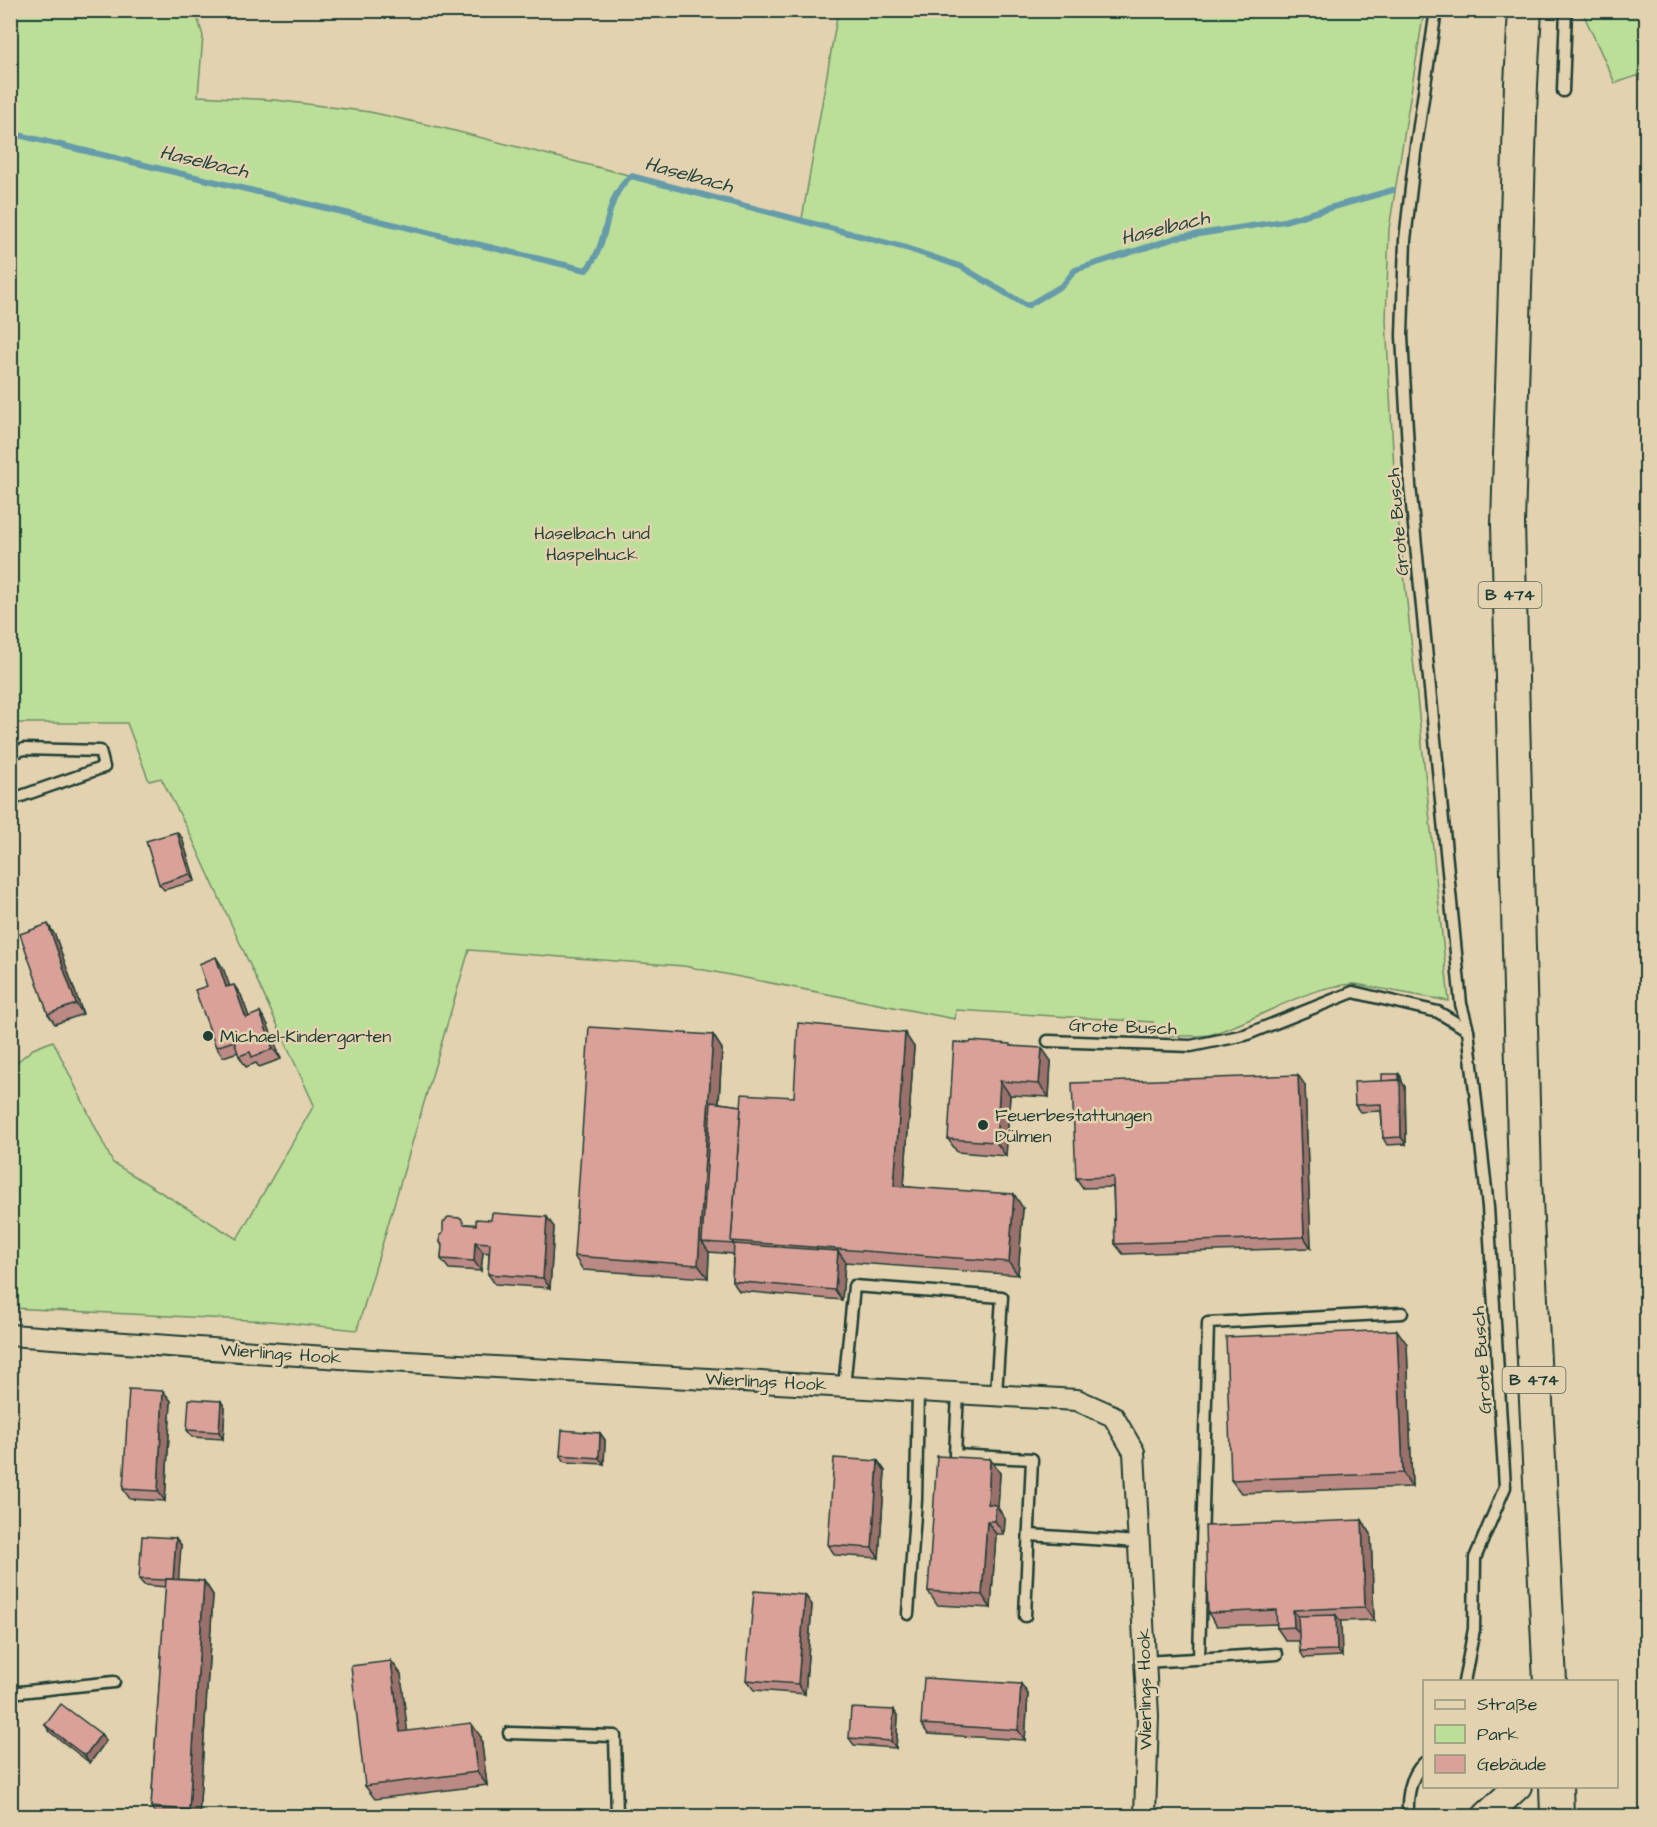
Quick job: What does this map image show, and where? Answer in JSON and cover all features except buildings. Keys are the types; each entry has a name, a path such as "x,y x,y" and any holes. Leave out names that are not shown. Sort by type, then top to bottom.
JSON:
{"main road":[{"name":"B 474","path":"1525,10 1508,524 1525,1180 1550,1680"},
{"path":"1556,1788 1557,1816"}],"street":[{"name":"Wierlings Hook","path":"10,1335 367,1359 1077,1400 1113,1416 1134,1452 1148,1716 1144,1816"},
{"path":"1486,1816 1516,1788"}],"lane":[{"name":"Grote Busch","path":"1436,10 1405,240 1402,336 1411,497 1461,1004 1468,1030 1488,1207 1505,1487 1474,1558 1474,1629 1464,1680"},
{"path":"1563,91 1566,10"},
{"path":"10,754 24,749 100,751 104,767 10,801"},
{"name":"Grote Busch","path":"1048,1041 1191,1047 1245,1035 1353,992 1438,1012 1468,1030"},
{"path":"844,1387 854,1286 1002,1297 996,1395"},
{"path":"1199,1659 1208,1323 1402,1312"},
{"path":"908,1614 916,1500 918,1391"},
{"path":"958,1393 955,1455 1032,1459 1025,1616"},
{"path":"1029,1535 1139,1542"},
{"path":"1145,1662 1277,1654"},
{"path":"10,1693 114,1682"},
{"path":"509,1733 615,1736 617,1816"},
{"path":"1408,1816 1407,1798 1417,1770 1423,1765"}],"green space":[{"name":"Haselbach und Haspelhuck","path":"11,10 185,11 198,19 203,36 198,96 275,100 370,112 447,129 802,219 838,11 1424,11 1389,229 1386,320 1395,488 1449,1001 1355,984 1339,985 1308,994 1214,1034 1180,1036 1152,1034 1153,1022 956,1010 955,1019 684,966 469,950 357,1330 270,1321 11,1308 11,1067 33,1049 53,1041 113,1163 237,1239 314,1105 190,834 161,778 149,781 127,723 18,723 11,726"},
{"path":"1582,11 1646,11 1646,73 1615,83"}],"waterway":[{"name":"Haselbach","path":"10,133 586,270 600,247 615,197 631,176 906,248 962,267 1027,306 1063,285 1075,270 1179,237 1284,221 1393,190"}],"place":[{"name":"Michael-Kindergarten","path":"208,1036"},
{"name":"Feuerbestattungen Dülmen","path":"983,1125"}]}
